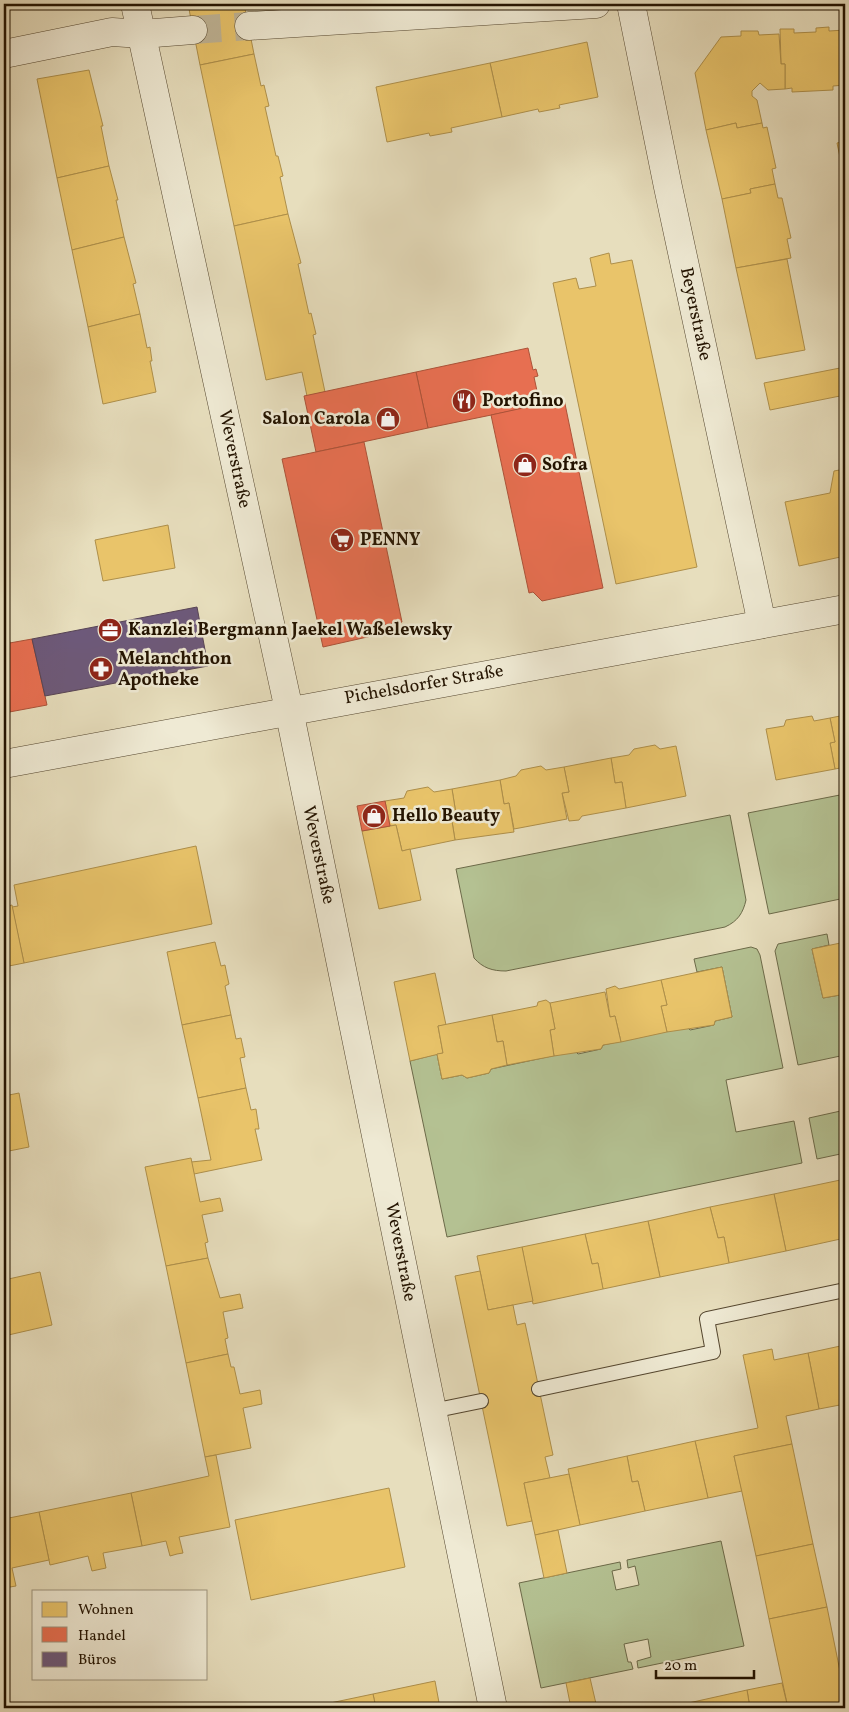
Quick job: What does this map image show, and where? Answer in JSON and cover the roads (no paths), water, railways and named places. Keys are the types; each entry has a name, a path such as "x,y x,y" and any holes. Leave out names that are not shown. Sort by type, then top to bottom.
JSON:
{"street":[{"name":"Weverstraße","path":"135,4 289,710 493,1708"},
{"path":"249,26 596,4"},
{"name":"Beyerstraße","path":"631,4 668,187 762,624"},
{"path":"4,54 112,32 142,34 193,30"},
{"name":"Pichelsdorfer Straße","path":"4,764 845,609"}],"lane":[{"path":"539,1388 713,1352 707,1319 845,1290"},
{"path":"432,1411 481,1401"}],"tunnel":[{"path":"193,30 249,26"}],"place":[{"name":"Portofino","path":"464,401"},
{"name":"Salon Carola","path":"388,419"},
{"name":"Sofra","path":"525,465"},
{"name":"PENNY","path":"342,540"},
{"name":"Kanzlei Bergmann Jaekel Waßelewsky","path":"110,630"},
{"name":"Melanchthon Apotheke","path":"101,669"},
{"name":"Hello Beauty","path":"374,816"}]}
